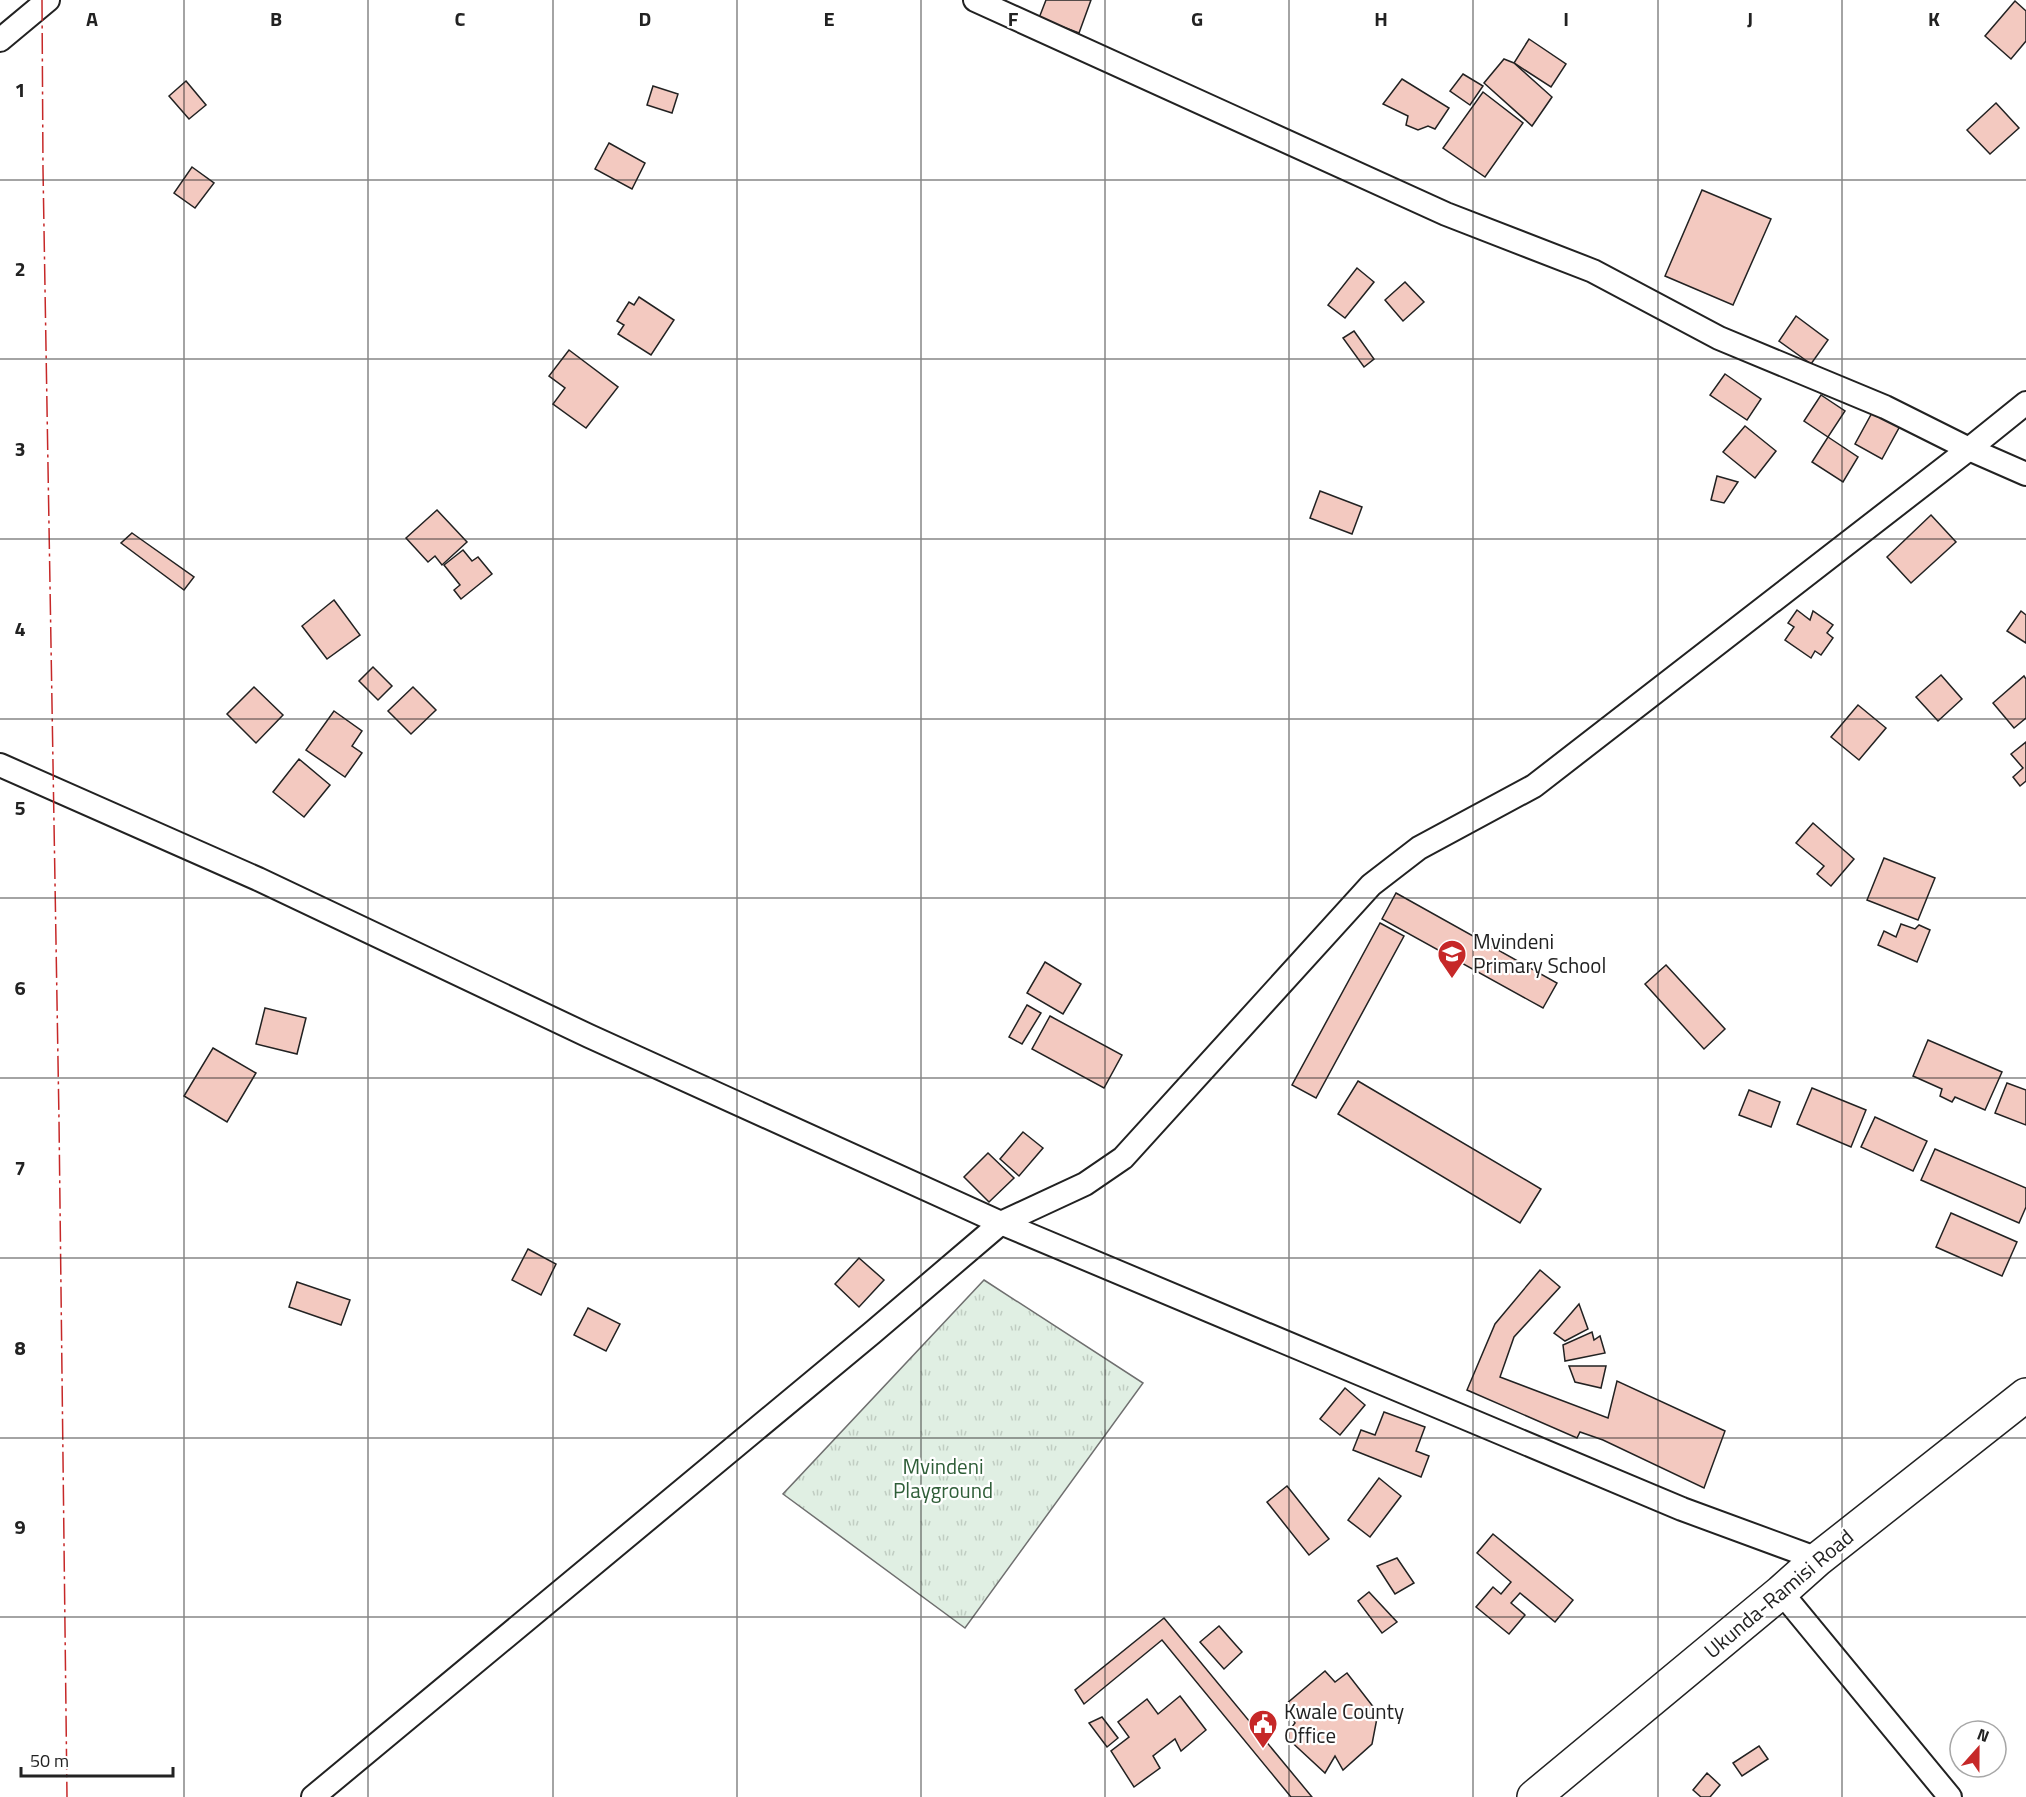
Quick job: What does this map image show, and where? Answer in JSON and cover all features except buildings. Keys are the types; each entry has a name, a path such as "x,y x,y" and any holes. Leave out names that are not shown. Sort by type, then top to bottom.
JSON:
{"highway":[{"name":"Ukunda-Ramisi Road","path":"1534,1797 1818,1559 2026,1395"}],"street":[{"path":"0,40 48,0"},
{"path":"975,0 1446,214 1593,272 1719,338 1885,407 1969,449 2026,474"},
{"path":"313,1797 872,1333 1001,1223 1085,1184 1123,1158 1371,885 1419,848 1534,786 2026,403"},
{"path":"0,765 258,879 588,1036 1001,1223 1682,1509 1818,1559"},
{"path":"1781,1592 1950,1797"}],"green space":[{"name":"Mvindeni Playground","path":"984,1280 1143,1383 965,1628 783,1494"}],"power":[{"path":"42,0 67,1797"}],"place":[{"name":"Mvindeni Primary School","path":"1452,980"},
{"name":"Kwale County Office","path":"1263,1750"}]}
